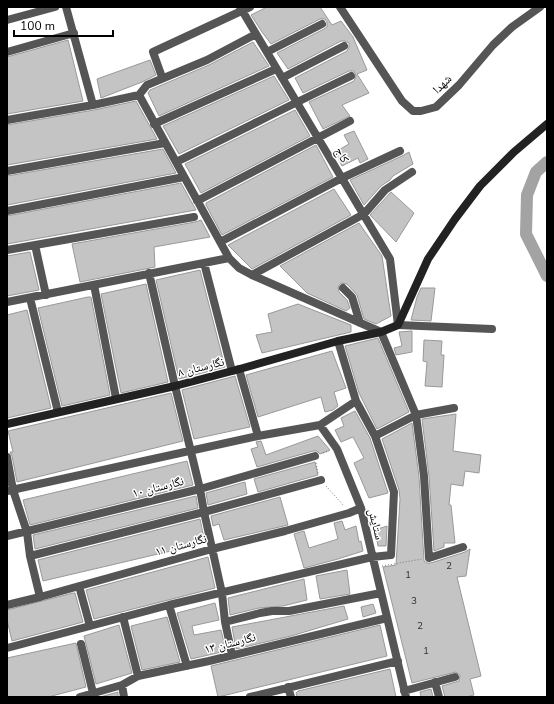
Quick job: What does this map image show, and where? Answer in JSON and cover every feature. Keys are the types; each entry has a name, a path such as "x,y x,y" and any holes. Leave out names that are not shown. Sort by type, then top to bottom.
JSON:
{"street":[{"path":"7,20 36,9 55,7"},
{"path":"66,7 93,105"},
{"name":"شهدا","path":"340,7 402,101 413,111 421,111 436,107 459,85 507,32 540,7"},
{"path":"162,77 153,52 244,8"},
{"name":"کاج","path":"244,8 256,34 390,259 398,325"},
{"path":"267,52 322,24"},
{"path":"7,52 74,33"},
{"path":"7,120 93,105 139,95 147,85 162,77 207,60 256,34"},
{"path":"282,78 344,46"},
{"path":"154,124 276,68"},
{"path":"176,162 238,133 296,102 351,76"},
{"path":"139,95 229,258 240,268 252,275 380,332 416,415 424,476 429,558 463,547"},
{"path":"197,201 350,121"},
{"path":"492,329 398,325 428,259 455,219 480,186 514,152 547,124"},
{"path":"7,171 165,143"},
{"path":"220,242 342,178 400,151"},
{"path":"252,275 364,214 385,190 412,172"},
{"path":"7,211 184,177"},
{"path":"7,250 194,217"},
{"path":"35,245 46,295"},
{"path":"7,302 229,258"},
{"path":"204,263 235,370 258,436"},
{"path":"149,273 200,489 222,592 224,622 232,655"},
{"path":"94,285 116,398"},
{"path":"343,288 352,298 360,324"},
{"path":"30,298 58,412"},
{"name":"نگارستان ۸","path":"7,424 116,398 175,386 338,340 380,332 398,325"},
{"path":"7,648 222,592 372,557 391,555 394,492 374,436 356,401 338,340"},
{"path":"10,491 258,436 320,425 356,401"},
{"path":"374,436 416,415 454,408"},
{"name":"ستایش","path":"320,425 337,449 361,508 405,694"},
{"name":"نگارستان ۱۰","path":"7,536 200,489 315,456"},
{"path":"7,457 10,491 27,532 30,556 40,597"},
{"path":"30,556 204,512 321,480"},
{"name":"نگارستان ۱۱","path":"7,605 212,549 285,531 349,513 361,508"},
{"path":"79,586 90,626"},
{"path":"224,622 260,613 289,611 381,593"},
{"path":"169,605 187,666"},
{"path":"123,617 138,676"},
{"name":"نگارستان ۱۳","path":"80,697 122,685 138,676 187,666 387,618"},
{"path":"81,644 94,693"},
{"path":"250,697 398,661"},
{"path":"405,694 435,682 455,677"},
{"path":"435,682 438,697"},
{"path":"122,685 124,697"},
{"path":"288,687 291,697"}],"path":[{"path":"375,567 429,558"}],"building":[{"path":"267,7 320,7 332,25 341,21 353,37 367,70 357,74 369,93 342,105 350,116 323,129 309,102 354,81 356,76 354,71 349,71 303,93 295,78 347,51 349,43 341,41 288,69 277,53 324,29 327,27 327,22 325,19 320,19 271,44 251,15"},
{"path":"68,40 83,101 7,114 7,57"},
{"path":"253,42 269,66 159,116 148,93 150,90 209,65"},
{"path":"150,60 156,75 101,98 97,79"},
{"path":"274,76 289,100 179,154 163,126"},
{"path":"136,101 157,139 7,165 7,125"},
{"path":"295,110 310,136 201,193 185,164"},
{"path":"354,131 368,159 360,163 358,158 342,166 335,152 349,144 344,135"},
{"path":"316,145 333,177 222,235 206,203"},
{"path":"163,149 176,173 7,205 7,176"},
{"path":"409,152 413,164 393,176 381,186 364,205 350,180"},
{"path":"181,183 196,210 7,244 7,216"},
{"path":"334,189 351,215 252,269 228,245"},
{"path":"391,192 414,213 396,242 370,215"},
{"path":"201,220 210,237 154,247 155,267 80,282 72,244"},
{"path":"359,223 382,256 391,316 376,324 364,319 357,295 347,284 341,283 338,287 339,292 347,300 350,308 346,311 307,293 280,266"},
{"path":"30,252 39,290 7,296 7,256"},
{"path":"200,270 225,367 179,379 156,280"},
{"path":"146,284 168,382 121,393 101,294"},
{"path":"421,288 435,288 431,321 411,320"},
{"path":"91,297 110,395 62,406 38,308"},
{"path":"298,304 351,325 351,332 262,353 256,335 272,332 268,314"},
{"path":"27,310 51,408 7,418 7,315"},
{"path":"412,331 412,352 396,355 394,348 402,346 399,332"},
{"path":"378,338 409,412 377,429 359,393 345,346"},
{"path":"424,340 442,341 441,355 444,355 442,387 425,386 427,362 423,361"},
{"path":"332,351 346,388 334,392 338,406 333,410 325,412 321,397 258,417 246,375"},
{"path":"235,376 250,427 194,439 182,390"},
{"path":"171,393 183,441 17,482 10,452 13,452 8,431"},
{"path":"355,411 370,438 388,493 369,498 354,463 364,458 353,437 341,442 335,430 344,426 341,418"},
{"path":"456,414 453,451 481,455 479,473 465,471 463,486 451,484 449,505 451,505 455,543 444,543 444,547 434,551 429,476 422,419"},
{"path":"412,423 419,477 424,561 431,563 470,549 466,576 457,577 481,676 470,679 474,695 466,697 445,697 442,686 459,681 460,675 456,672 412,683 383,567 396,565 400,499 399,490 382,439"},
{"path":"318,436 330,450 320,454 317,451 313,451 257,467 251,449 258,447 256,442 261,441 266,455"},
{"path":"187,461 193,485 30,525 23,500"},
{"path":"315,462 318,475 258,492 254,479"},
{"path":"245,482 247,494 208,505 206,493"},
{"path":"196,496 198,508 35,549 33,535"},
{"path":"280,497 288,525 224,540 219,524 213,526 211,516"},
{"path":"200,519 205,543 43,581 38,560"},
{"path":"342,521 345,530 356,526 359,542 361,541 363,551 304,568 294,534 304,531 309,548 338,539 334,523"},
{"path":"387,526 386,546 378,546 375,530"},
{"path":"208,557 215,588 94,619 86,590"},
{"path":"347,570 350,594 320,599 316,576"},
{"path":"304,579 307,600 283,606 259,608 230,615 228,598"},
{"path":"75,593 83,622 12,641 7,620 7,610"},
{"path":"215,603 219,620 192,626 194,635 221,630 226,651 191,659 177,613"},
{"path":"373,604 376,613 363,617 361,607"},
{"path":"344,606 348,619 291,636 236,649 232,627"},
{"path":"167,617 180,662 142,670 131,626"},
{"path":"119,625 132,673 96,684 84,636"},
{"path":"380,625 387,656 218,697 211,666"},
{"path":"76,643 86,687 48,697 7,697 7,658"},
{"path":"390,669 396,697 297,697 296,693 298,691"},
{"path":"431,689 433,697 421,697 420,692"},
{"path":"118,692 118,697 100,697"}],"waterway":[{"path":"547,162 536,172 527,195 526,234 547,276"}]}
